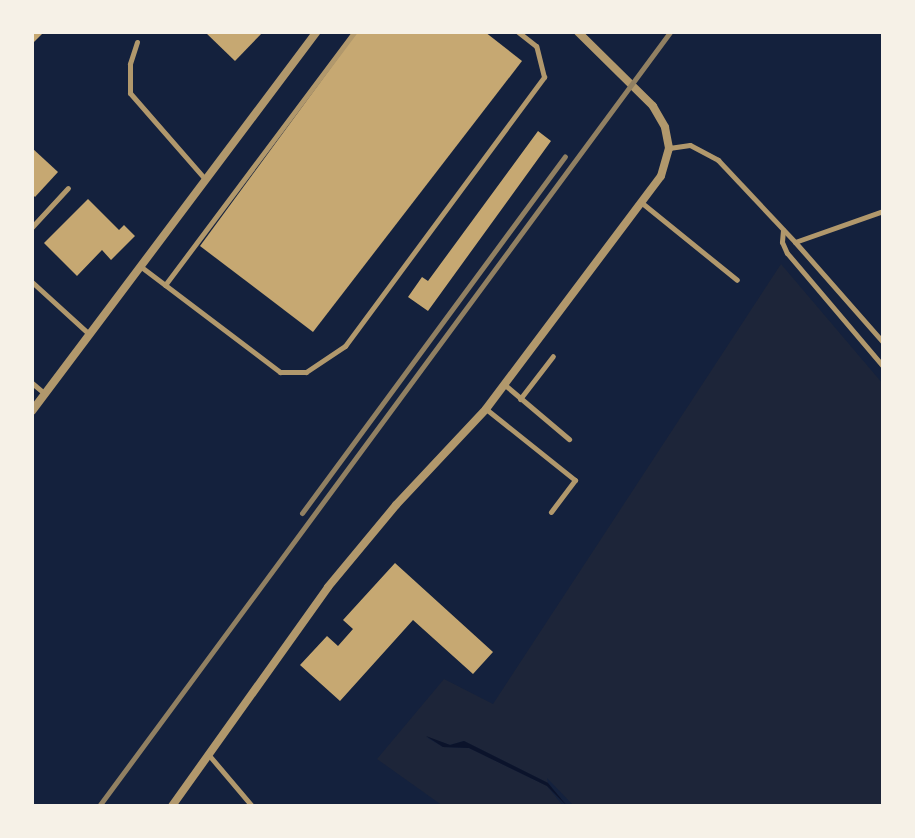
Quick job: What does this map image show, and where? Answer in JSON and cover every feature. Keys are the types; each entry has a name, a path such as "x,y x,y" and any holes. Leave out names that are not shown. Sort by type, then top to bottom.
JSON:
{"street":[{"path":"32,411 317,32"},
{"path":"172,806 328,587 396,505 486,409 661,176 669,148 665,127 653,106 578,32"}],"lane":[{"path":"165,285 354,32"},
{"path":"140,266 280,372 306,372 345,346 544,77 536,46 518,32"},
{"path":"137,42 130,64 130,93 205,179"},
{"path":"669,148 690,145 718,160 883,342"},
{"path":"32,227 68,188"},
{"path":"642,203 737,280"},
{"path":"795,242 883,211"},
{"path":"783,229 782,242 787,253 883,366"},
{"path":"32,282 90,334"},
{"path":"520,399 553,356"},
{"path":"32,383 45,394"},
{"path":"505,385 569,439"},
{"path":"486,409 575,480 551,512"},
{"path":"207,753 252,806"}],"shaded area":[{"path":"781,264 883,384 883,806 574,806 547,778 548,783 464,741 450,745 426,737 443,747 469,748 547,786 563,806 443,806 377,759 444,679 493,704"},
{"path":"426,736 450,745 464,741 548,783 567,806 547,786 469,748 443,747"}],"building":[{"path":"32,32 44,32 32,44"},
{"path":"205,32 263,32 235,61"},
{"path":"357,32 485,32 522,61 313,332 200,246"},
{"path":"538,131 551,141 428,311 408,297 422,277 428,281"},
{"path":"32,148 58,172 35,197 32,194"},
{"path":"88,199 119,230 124,225 135,236 111,260 102,250 77,276 44,243"},
{"path":"395,563 493,652 473,674 413,620 340,701 300,665 327,636 338,646 353,629 343,620"}],"railway":[{"path":"99,806 670,32"},
{"path":"302,513 565,156"}]}
